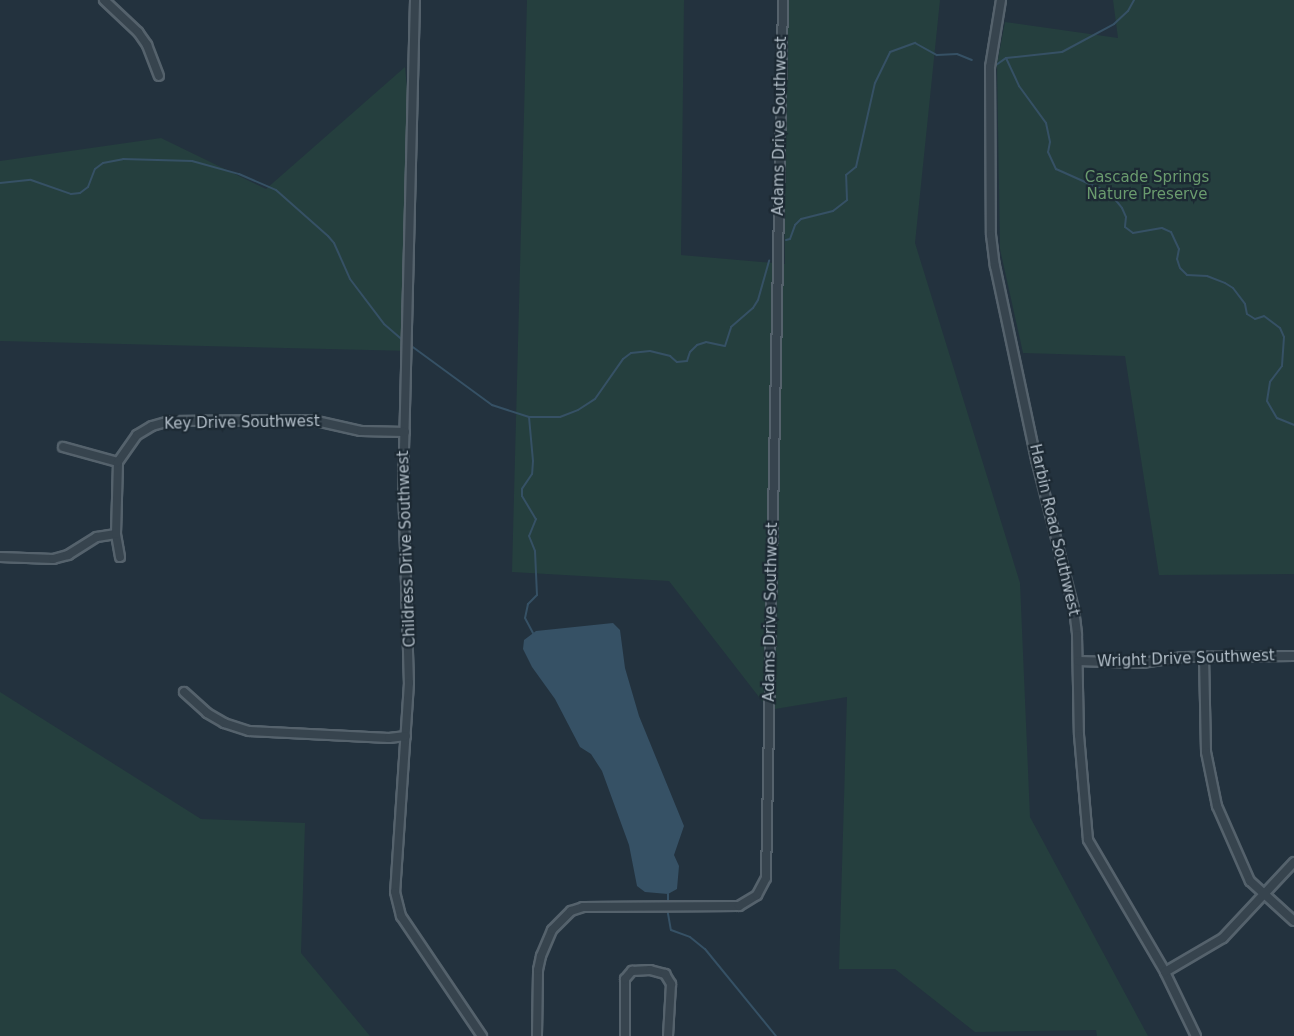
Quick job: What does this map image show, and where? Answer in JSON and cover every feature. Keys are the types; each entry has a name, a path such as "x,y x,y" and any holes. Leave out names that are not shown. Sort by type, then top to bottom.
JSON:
{"street":[{"path":"104,0 138,32 147,45 159,76"},
{"name":"Childress Drive Southwest","path":"415,0 403,497 410,637 406,736 394,892 397,907 482,1036"},
{"name":"Adams Drive Southwest","path":"537,1036 538,970 541,956 552,930 561,918 571,911 583,907 739,906 757,895 766,878 783,0"},
{"name":"Harbin Road Southwest","path":"1001,0 990,68 992,245 1036,459 1074,609 1078,661 1079,735 1088,840 1166,972 1196,1036"},
{"name":"Key Drive Southwest","path":"118,462 137,435 152,426 169,421 312,420 361,430 405,432"},
{"path":"63,447 118,462 116,534 120,557"},
{"path":"0,557 53,559 68,555 97,537 116,534"},
{"path":"1204,656 1206,752 1211,784 1241,866 1262,894 1294,921"},
{"name":"Wright Drive Southwest","path":"1078,661 1142,663 1204,656 1294,656"},
{"path":"184,693 207,713 224,723 249,731 389,738 406,736"},
{"path":"1166,972 1223,938 1294,862"},
{"path":"625,1036 625,979 632,971 651,970 665,974 670,984 668,1036"}],"green space":[{"path":"527,0 684,0 681,255 785,264 782,0 940,0 915,243 1020,583 1030,817 1148,1036 1097,1036 1096,1030 975,1032 895,969 839,969 847,697 769,710 669,581 512,572"},
{"name":"Cascade Springs Nature Preserve","path":"1113,0 1294,0 1294,574 1159,575 1125,356 1023,353 1000,249 997,64 1005,22 1118,38"},
{"path":"405,67 414,163 412,351 0,341 0,161 161,138 266,189"},
{"path":"0,692 201,819 305,823 301,953 370,1036 0,1036"}],"water":[{"path":"613,623 620,630 625,668 639,716 684,826 674,855 679,866 677,889 668,894 645,892 637,886 629,845 602,771 591,754 580,747 555,699 532,667 523,649 524,640 536,631"}],"waterway":[{"path":"996,65 1006,58 1062,52 1114,24 1128,11 1134,0"},
{"path":"786,240 790,239 795,225 801,219 833,211 847,200 846,175 856,167 875,83 890,52 915,43 937,55 957,54 972,60"},
{"path":"1006,58 1019,86 1046,123 1050,142 1048,152 1056,169 1110,193 1126,217 1125,227 1133,233 1162,228 1171,232 1179,249 1177,259 1180,268 1187,275 1207,276 1225,283 1233,288 1245,304 1247,314 1255,319 1264,316 1280,328 1284,337 1282,366 1270,382 1267,401 1277,418 1294,425"},
{"path":"0,183 31,180 71,194 80,193 88,187 95,169 103,163 123,159 192,161 239,174 276,190 328,236 334,243 350,279 384,324 405,342"},
{"path":"410,345 492,405 529,417 560,417 578,410 595,399 623,359 631,353 650,351 670,356 677,362 687,361 690,352 697,345 706,342 725,346 731,327 753,308 758,300 769,261"},
{"path":"529,417 532,474 522,489 522,496 536,519 529,536 535,551 537,595 528,604 525,618 533,633"},
{"path":"668,894 668,903"},
{"path":"667,908 671,930 690,937 705,949 776,1036"}]}
